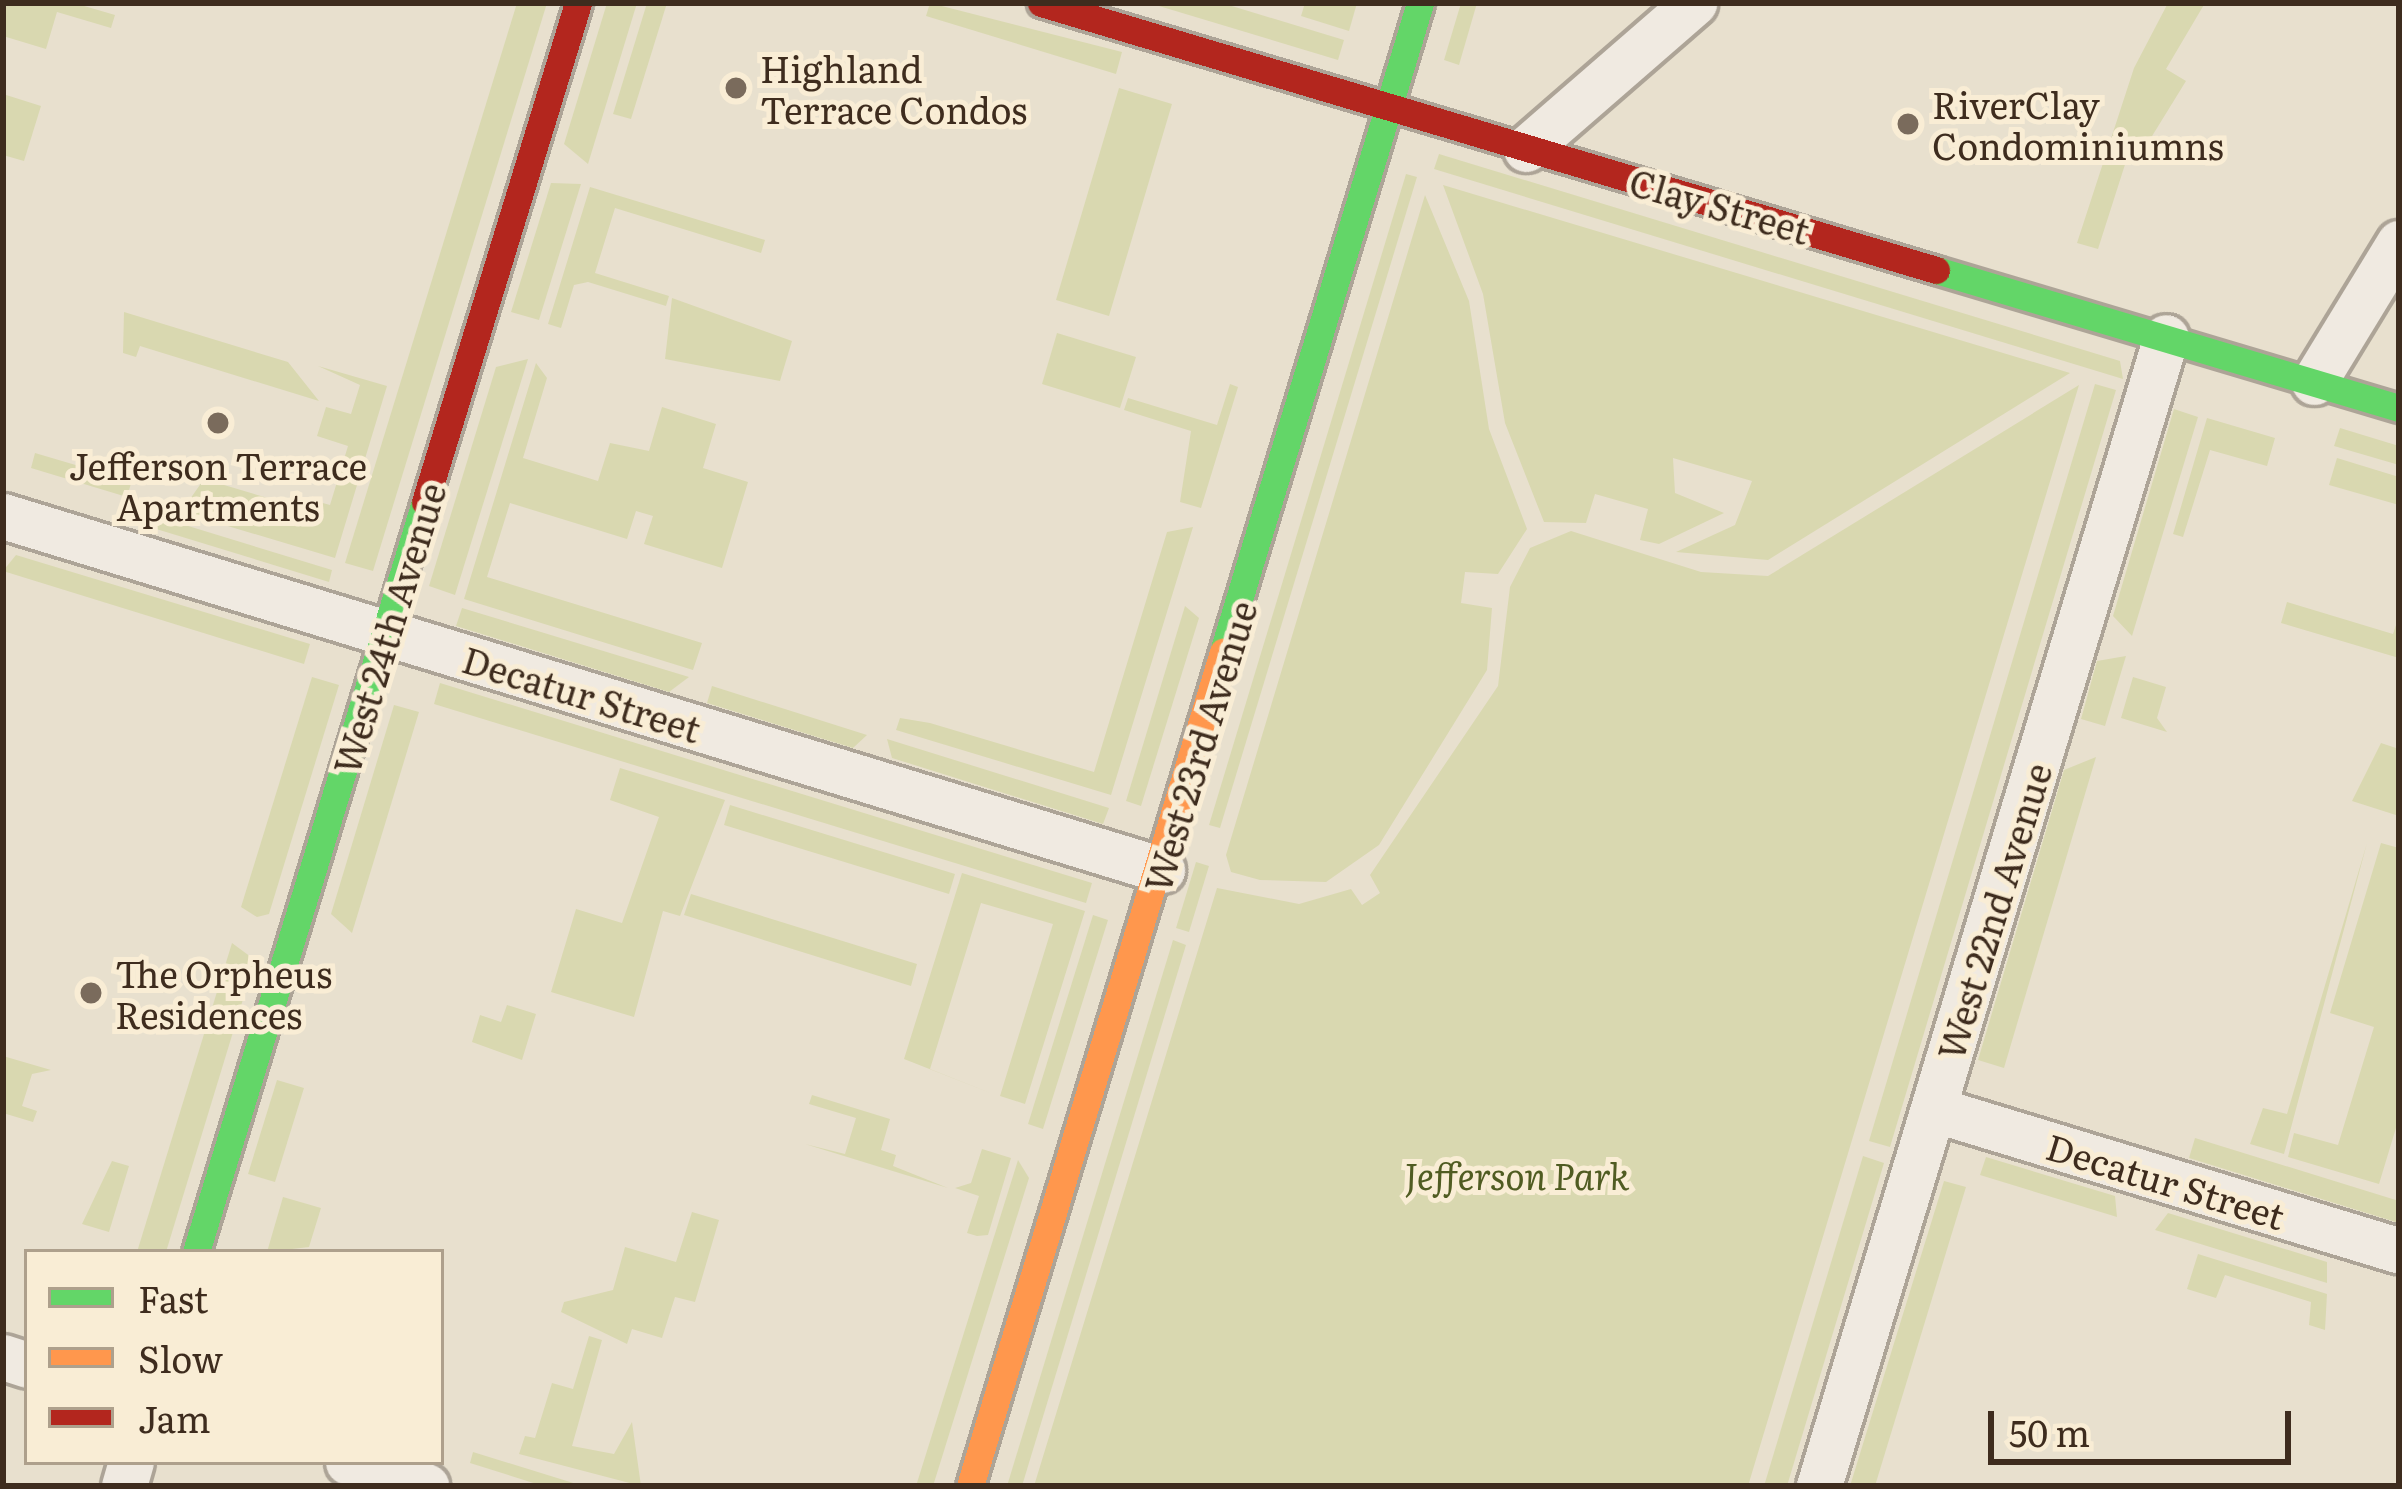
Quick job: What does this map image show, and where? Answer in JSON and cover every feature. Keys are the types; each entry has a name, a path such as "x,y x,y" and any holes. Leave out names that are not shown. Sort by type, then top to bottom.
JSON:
{"street":[{"name":"West 24th Avenue","path":"197,1249 578,3"},
{"name":"Clay Street","path":"1041,3 2399,408"},
{"name":"West 23rd Avenue","path":"970,1486 1162,870 1420,3"},
{"path":"1526,149 1694,3"},
{"path":"2314,382 2399,243"},
{"name":"West 22nd Avenue","path":"1820,1486 2166,337"},
{"name":"Decatur Street","path":"3,515 1162,870"},
{"name":"Decatur Street","path":"1933,1109 2399,1251"},
{"path":"358,1465 426,1486"}],"green space":[{"path":"3,3 74,3 115,15 111,28 57,12 46,49 3,36"},
{"path":"517,3 547,3 373,571 345,563"},
{"path":"607,3 637,3 588,164 564,144"},
{"path":"647,3 667,3 631,119 613,114"},
{"path":"930,3 1122,52 1116,74 926,16"},
{"path":"1149,3 1222,3 1344,40 1338,60"},
{"path":"1305,3 1357,3 1349,31 1301,16"},
{"path":"1461,3 1477,3 1459,65 1444,60"},
{"path":"2168,3 2205,3 2166,69 2186,81 2141,154 2129,152 2098,249 2077,243 2134,68"},
{"path":"1119,88 1172,104 1109,316 1056,300"},
{"path":"3,94 41,106 24,161 3,155"},
{"path":"1439,154 2120,361 2123,379 1434,169"},
{"path":"1406,174 1417,177 1220,828 1209,825"},
{"path":"551,183 581,184 539,320 511,312"},
{"path":"1443,185 2070,373 1768,560 1676,552 1735,525 1752,481 1673,458 1675,493 1724,513 1659,544 1640,540 1648,509 1595,494 1586,523 1544,522 1505,423 1483,294"},
{"path":"590,187 765,240 761,253 615,208 595,273 669,296 666,306 588,282 574,285 561,328 548,324"},
{"path":"1425,195 1469,301 1489,429 1527,529 1498,574 1465,572 1461,603 1492,608 1487,670 1379,845 1326,882 1260,880 1231,872 1226,855"},
{"path":"672,298 792,341 780,381 665,359"},
{"path":"124,312 288,362 319,401 140,346 136,357 123,353"},
{"path":"1057,333 1136,357 1120,408 1042,384"},
{"path":"528,359 455,595 429,586 496,367"},
{"path":"536,363 547,378 523,458 598,481 610,443 649,451 662,407 716,424 703,468 748,482 722,568 644,544 653,516 636,511 627,539 510,503 487,577 702,643 693,670 464,599"},
{"path":"318,366 387,386 335,558 181,512 204,479 308,510 312,500 330,505 348,446 317,436 326,407 351,414 360,385"},
{"path":"1230,384 1238,387 1201,508 1180,502 1191,431 1124,410 1128,398 1217,425"},
{"path":"2095,384 2116,390 1890,1147 1869,1141"},
{"name":"Jefferson Park","path":"2079,385 1748,1486 1034,1486 1217,888 1299,904 1351,889 1362,905 1380,893 1370,875 1498,686 1510,587 1530,548 1571,531 1701,572 1768,576"},
{"path":"2174,409 2198,417 2132,636 2113,616"},
{"path":"2207,418 2275,438 2267,466 2210,450 2183,537 2173,534"},
{"path":"2340,428 2399,446 2399,465 2334,446"},
{"path":"35,453 79,466 82,480 89,459 100,478 108,454 137,463 127,497 31,468"},
{"path":"2337,458 2399,477 2399,505 2329,485"},
{"path":"149,514 332,570 329,582 153,528"},
{"path":"1193,527 1111,795 896,730 900,718 930,723 1094,772 1167,532"},
{"path":"16,555 310,644 304,664 3,571"},
{"path":"2287,602 2393,634 2399,616 2399,658 2281,623"},
{"path":"1185,606 1199,618 1141,806 1126,801"},
{"path":"462,608 689,677 669,692 456,626"},
{"path":"2126,656 2105,726 2081,719 2097,661"},
{"path":"312,677 339,685 269,914 257,917 241,907"},
{"path":"2133,677 2166,687 2157,718 2167,732 2121,718"},
{"path":"440,683 1092,883 1086,903 434,704"},
{"path":"712,686 867,735 853,748 707,703"},
{"path":"394,705 419,712 352,933 331,914"},
{"path":"887,739 1109,808 1103,824 892,758"},
{"path":"2381,743 2399,749 2399,816 2352,801"},
{"path":"2096,757 2004,1068 1978,1060 2064,770"},
{"path":"620,768 725,800 680,916 663,911 634,1017 551,992 576,909 622,923 659,817 610,800"},
{"path":"730,805 955,874 949,894 724,825"},
{"path":"2367,843 2284,1154 2250,1144 2263,1108 2287,1114"},
{"path":"2381,843 2399,848 2399,1118 2379,1184 2288,1157 2294,1133 2338,1145 2374,1027 2330,1013"},
{"path":"1196,862 1209,866 1189,932 1176,928"},
{"path":"962,873 1085,911 1025,1104 1000,1096 1053,924 981,903 930,1069 998,1096 904,1059"},
{"path":"691,894 917,964 911,986 684,915"},
{"path":"1093,915 1108,920 1043,1129 1028,1124"},
{"path":"1173,940 1186,945 1022,1486 1007,1486"},
{"path":"232,943 255,960 167,1249 138,1249"},
{"path":"507,1005 536,1014 522,1060 472,1042 480,1015 501,1022"},
{"path":"3,1056 51,1070 32,1074 22,1106 37,1111 33,1122 3,1113"},
{"path":"277,1080 304,1088 275,1182 248,1174"},
{"path":"812,1095 890,1119 881,1150 896,1155 893,1166 948,1188 805,1144 845,1154 856,1118 809,1104"},
{"path":"2195,1138 2399,1201 2399,1223 2189,1158"},
{"path":"982,1149 1011,1158 988,1235 977,1236 967,1233 979,1196 955,1188 971,1183"},
{"path":"1863,1156 1884,1163 1787,1486 1764,1486"},
{"path":"1986,1157 2115,1196 2117,1217 1980,1175"},
{"path":"1018,1160 1029,1178 933,1486 916,1486"},
{"path":"112,1161 129,1166 109,1232 82,1224"},
{"path":"1944,1181 1966,1187 1875,1486 1850,1486"},
{"path":"283,1197 321,1208 309,1247 268,1249"},
{"path":"692,1212 719,1220 695,1302 675,1297 662,1338 632,1329 627,1344 561,1312 564,1302 613,1290 625,1247 676,1262"},
{"path":"2168,1213 2327,1262 2327,1283 2155,1230"},
{"path":"2198,1254 2327,1294 2325,1330 2309,1325 2311,1302 2225,1275 2216,1298 2187,1289"},
{"path":"589,1336 602,1340 572,1446 614,1454 632,1422 641,1486 519,1454 525,1436 535,1438 552,1383 573,1389"},
{"path":"473,1452 583,1486 543,1486 470,1463"}],"traffic: fast":[{"path":"1223,652 1420,3"},
{"path":"1936,270 2399,408"},
{"path":"197,1249 425,502"}],"traffic: slow":[{"path":"970,1486 1223,652"}],"traffic: jam":[{"path":"425,502 578,3"},
{"path":"1041,3 1936,270"}],"place":[{"name":"Highland Terrace Condos","path":"736,88"},
{"name":"RiverClay Condominiumns","path":"1908,124"},
{"name":"Jefferson Terrace Apartments","path":"218,423"},
{"name":"The Orpheus Residences","path":"91,993"}]}
